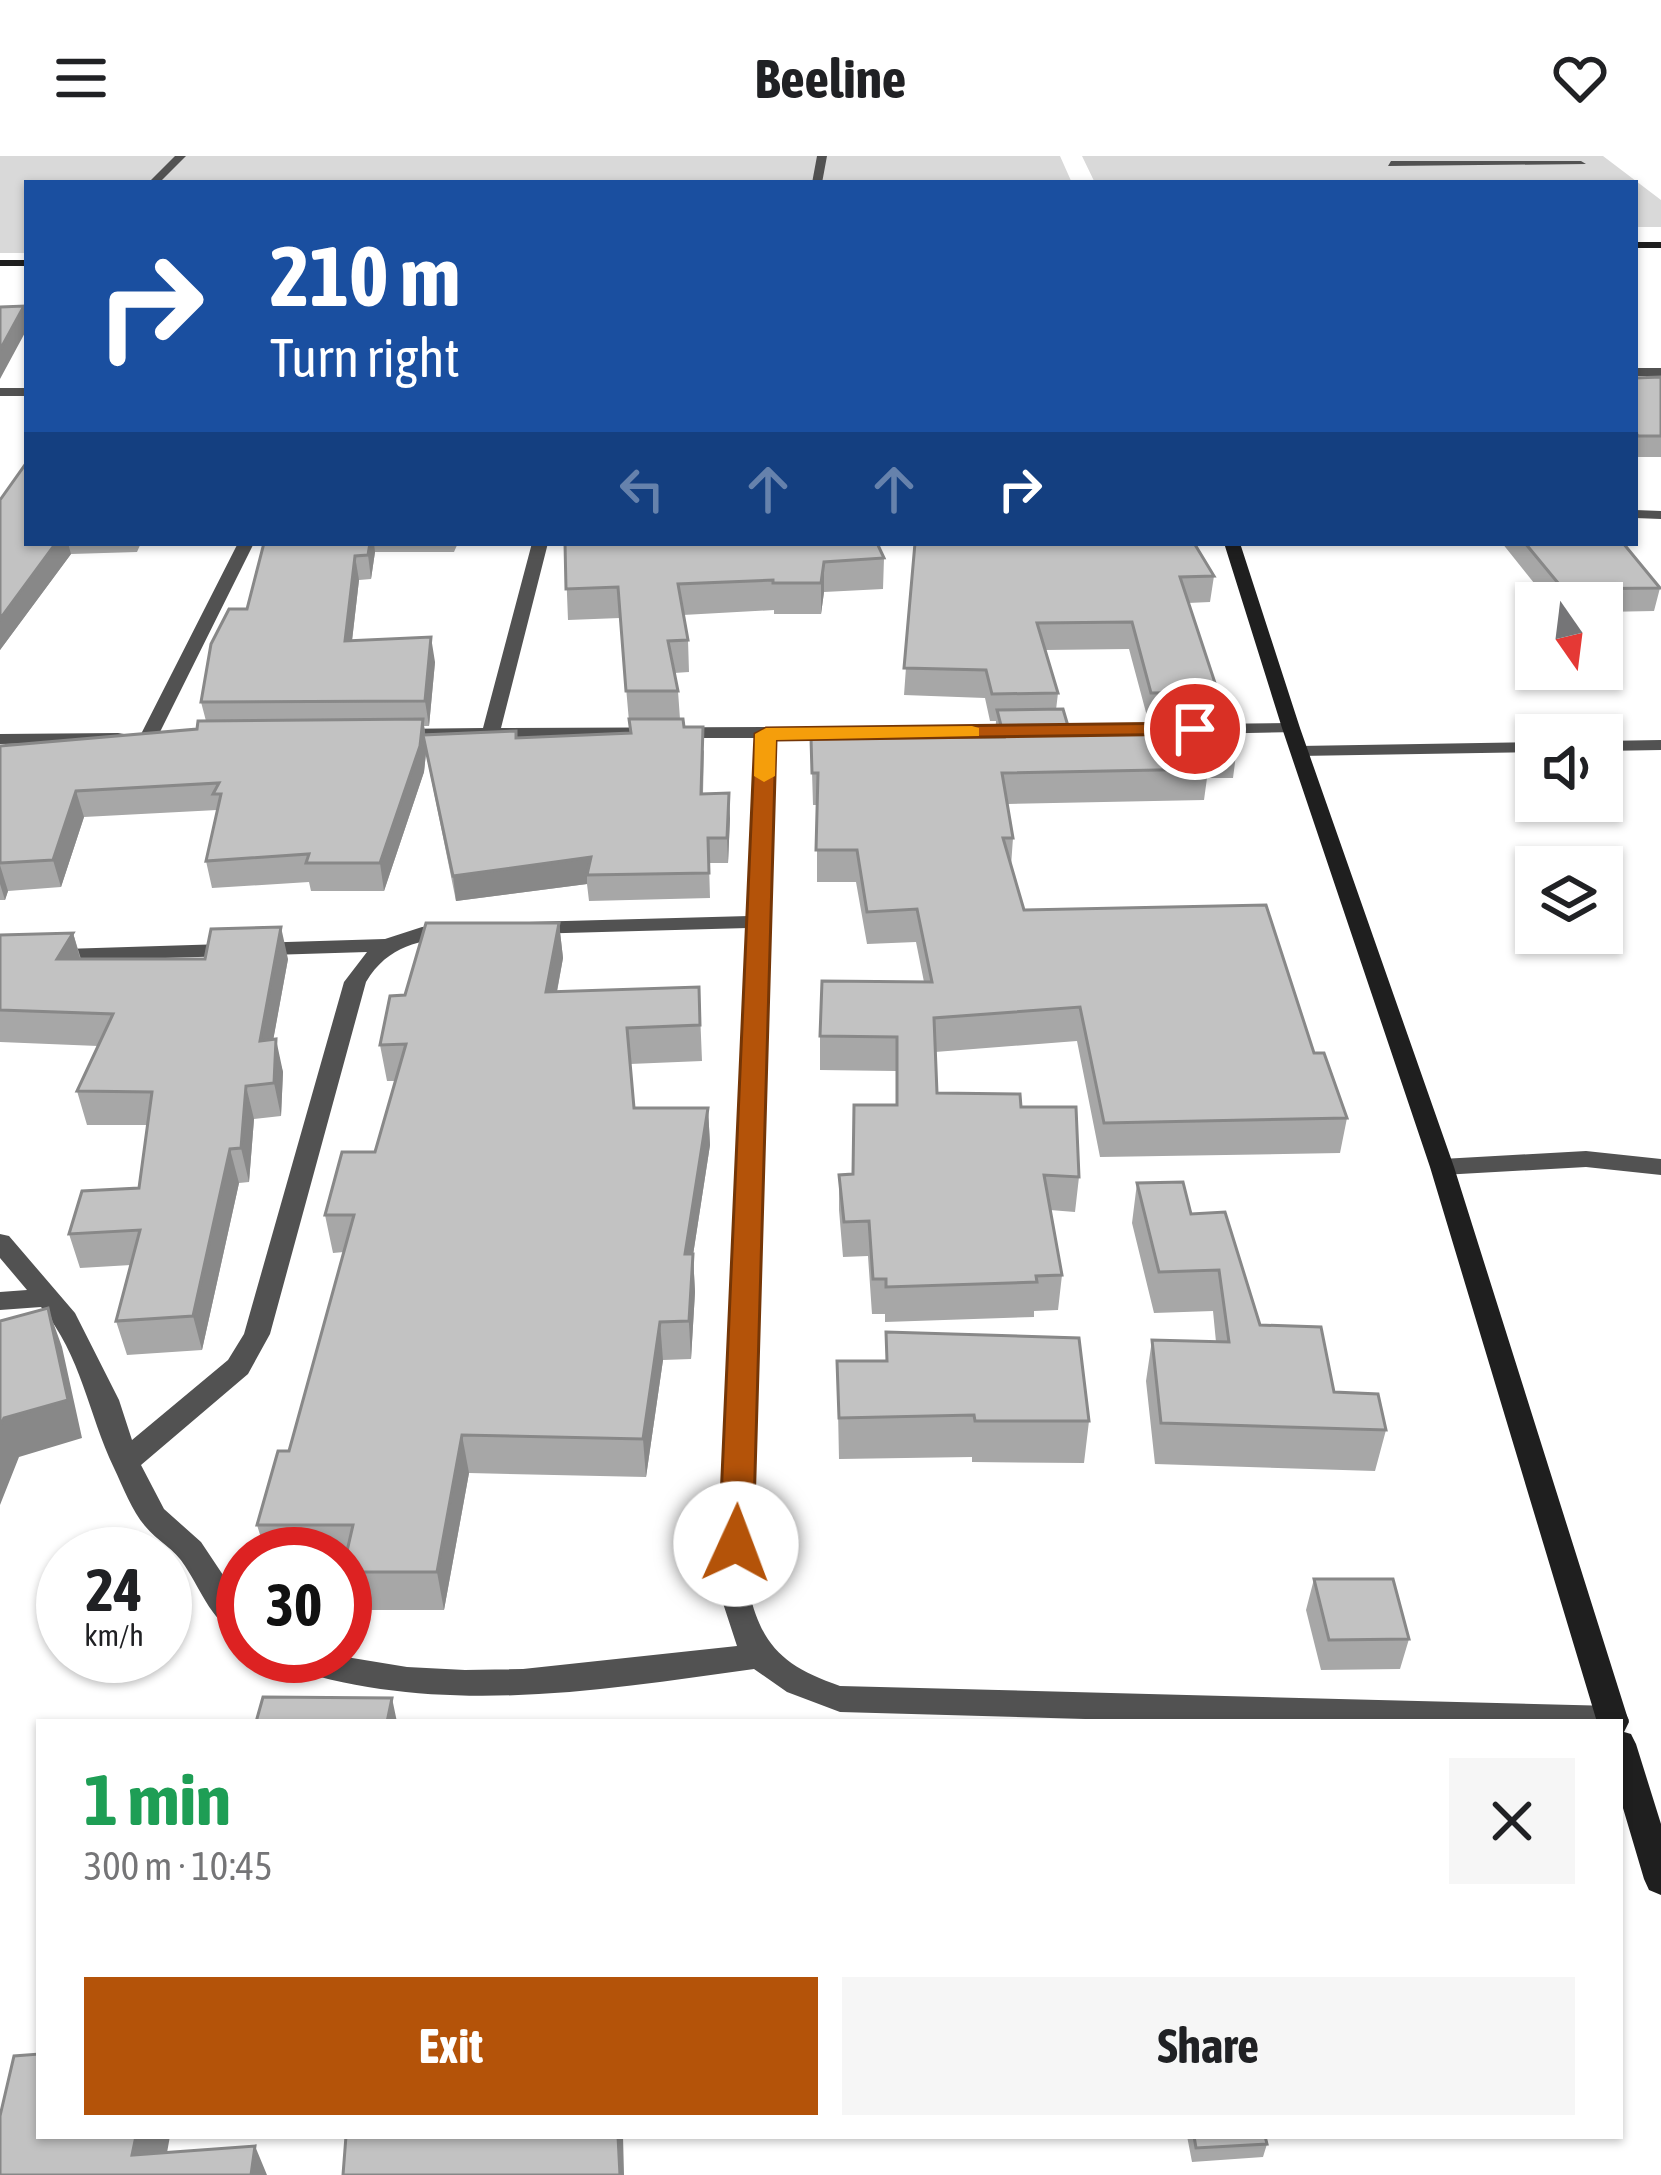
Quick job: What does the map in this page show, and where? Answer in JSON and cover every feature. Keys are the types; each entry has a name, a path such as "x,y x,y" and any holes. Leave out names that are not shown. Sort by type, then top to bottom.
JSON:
{"street":[{"path":"156,180 181,156"},
{"path":"1387,160 1581,164 1571,156"},
{"path":"148,738 244,546"},
{"path":"491,733 539,546"},
{"path":"1233,546 1442,1167 1612,1719"},
{"path":"1171,730 1295,740 1515,746"},
{"path":"376,735 1052,731"},
{"path":"766,734 734,1591 739,1624 757,1656 794,1684 839,1699 1356,1719"},
{"path":"0,740 171,738"},
{"path":"1623,746 1661,745"},
{"path":"511,928 760,922"},
{"path":"0,957 385,945 414,934 466,929"},
{"path":"124,1462 238,1366 257,1334 355,982 366,961 385,945"},
{"path":"1442,1167 1586,1159 1661,1167"},
{"path":"0,1242 66,1319 105,1400 124,1462 154,1516 191,1550 216,1591"},
{"path":"0,1301 50,1297"},
{"path":"372,1674 408,1682 483,1687 757,1656"},
{"path":"1623,1755 1661,1879"}],"shaded area":[{"path":"0,156 1060,156 1071,180 24,180 24,253 0,253"},
{"path":"1082,156 1603,156 1635,180 1094,180"},
{"path":"1638,183 1661,200 1661,227 1638,227"}],"building":[{"path":"24,306 0,350 0,307"},
{"path":"1661,377 1661,436 1638,436 1638,378"},
{"path":"24,466 24,546 54,546 0,619 0,500"},
{"path":"263,546 370,546 368,555 355,556 345,641 431,637 425,701 201,702 211,644 229,609 247,609"},
{"path":"565,546 878,546 884,558 824,562 821,583 678,584 688,640 668,641 678,691 626,691 618,587 566,589"},
{"path":"915,546 1196,546 1214,576 1180,577 1218,692 1151,693 1132,622 1037,623 1058,693 992,694 986,670 904,668"},
{"path":"1527,546 1625,546 1660,588 1623,588 1623,582 1557,582"},
{"path":"1224,708 1237,747 1201,747 1209,769 1002,773 1013,838 1003,838 1024,910 1266,905 1314,1053 1324,1053 1347,1118 1104,1123 1080,1007 934,1018 937,1093 1020,1094 1021,1107 1076,1107 1079,1177 1044,1175 1062,1275 1036,1276 1037,1282 886,1287 886,1279 873,1279 869,1221 844,1222 839,1175 853,1174 854,1105 897,1105 897,1037 820,1036 822,981 932,982 917,909 867,912 857,850 816,850 818,773 812,773 811,738 1004,737 997,710 1063,709 1068,726 1160,724 1156,709"},
{"path":"423,719 420,746 380,863 306,863 309,854 206,861 221,794 213,794 219,783 76,791 53,860 0,863 0,746 197,729 198,721"},
{"path":"629,719 683,719 684,727 703,727 701,794 729,793 727,838 708,838 709,873 587,875 591,857 453,876 423,735 516,731 516,738 631,733"},
{"path":"426,923 559,923 546,992 699,987 700,1025 627,1028 634,1108 708,1108 685,1254 693,1254 689,1321 660,1322 643,1439 462,1435 437,1572 372,1572 372,1527 257,1525 278,1451 289,1451 354,1215 325,1215 342,1152 375,1152 406,1044 380,1045 390,996 405,995"},
{"path":"281,927 260,1041 276,1039 274,1083 246,1086 241,1148 230,1149 193,1316 116,1321 140,1230 69,1234 82,1191 139,1188 152,1092 77,1091 113,1014 0,1010 0,935 73,933 57,959 205,959 211,929"},
{"path":"1183,1182 1191,1214 1225,1212 1260,1325 1321,1327 1334,1392 1378,1394 1386,1430 1161,1423 1152,1340 1229,1342 1219,1270 1159,1272 1137,1183"},
{"path":"48,1308 68,1400 4,1418 0,1427 0,1321"},
{"path":"886,1332 1079,1338 1089,1421 975,1421 974,1415 839,1418 837,1361 887,1361"},
{"path":"1314,1579 1393,1579 1409,1639 1329,1640"},
{"path":"263,1697 392,1698 388,1719 257,1719"},
{"path":"36,2054 36,2139 135,2139 132,2155 255,2146 251,2175 0,2175 0,2116 14,2056"},
{"path":"346,2139 618,2139 620,2175 343,2175"},
{"path":"1194,2139 1266,2139 1267,2144 1196,2148"}],"slow traffic":[{"path":"764,776 766,734 972,732"}],"route":[{"path":"736,1544 766,734 1195,729"}]}
